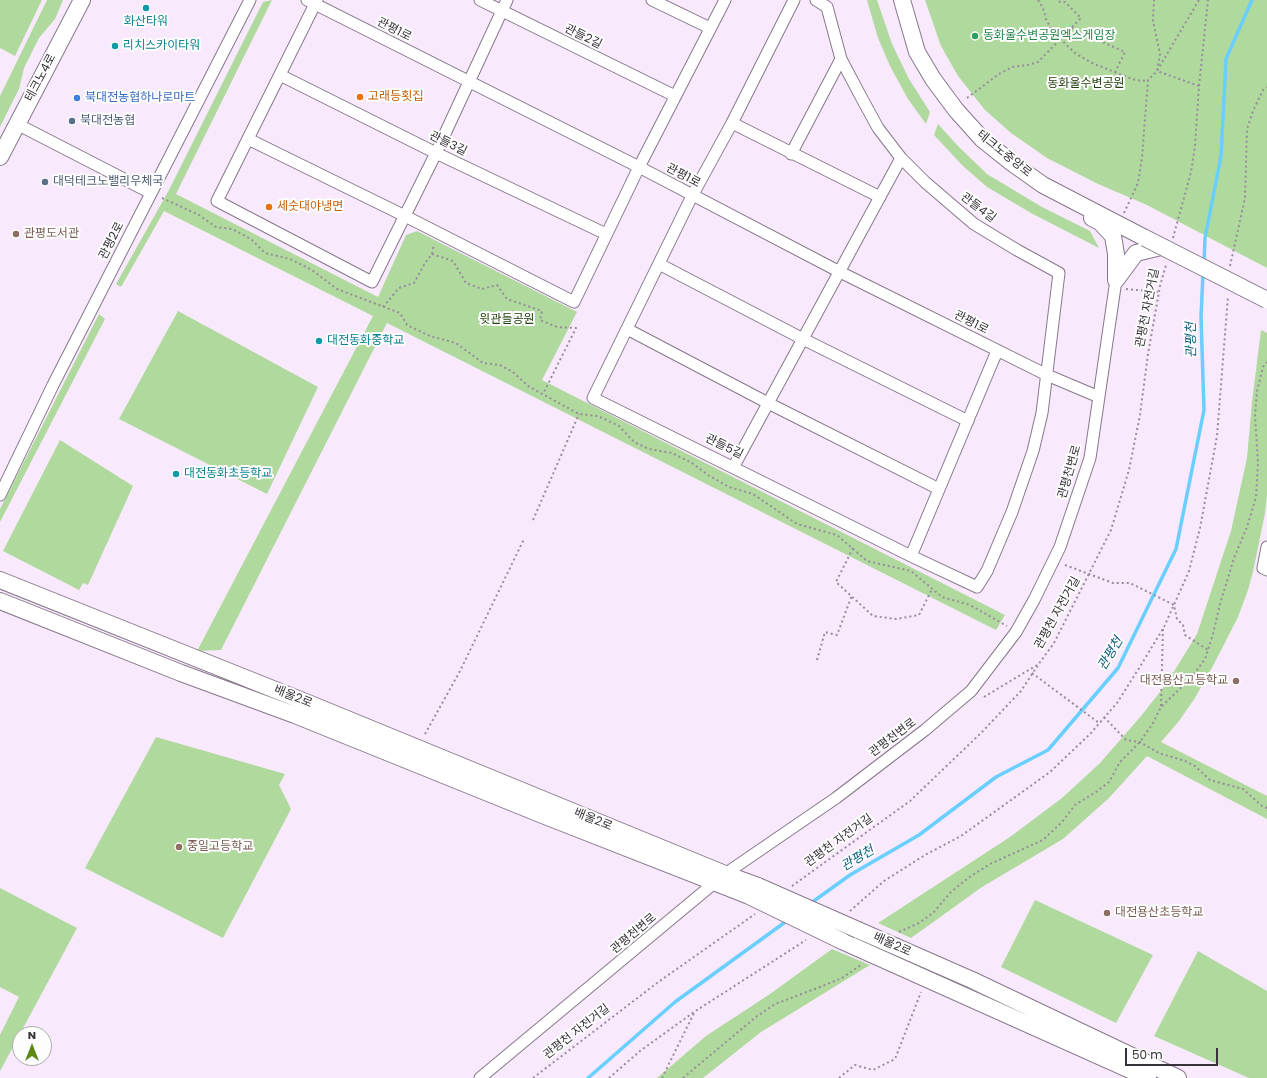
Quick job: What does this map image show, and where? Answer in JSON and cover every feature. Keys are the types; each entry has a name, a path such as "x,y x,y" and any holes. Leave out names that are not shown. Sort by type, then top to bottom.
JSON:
{"main road":[{"name":"테크노4로","path":"0,157 82,0"},
{"path":"895,0 909,28"},
{"name":"테크노중앙로","path":"902,0 917,52 933,79 956,110 982,138 1012,163 1043,185 1083,205 1145,244 1167,245 1267,300"},
{"path":"1083,205 1085,214 1100,222 1112,236 1116,254 1115,284"},
{"path":"1115,284 1136,253 1145,244"},
{"name":"배울2로","path":"0,580 308,702 752,891 858,930 972,980 1178,1078"},
{"name":"배울2로","path":"0,601 181,673 295,715 545,816 721,878"},
{"name":"배울2로","path":"752,891 842,941 1148,1078"}],"street":[{"name":"관평2로","path":"0,495 53,385 250,0"},
{"name":"관들2길","path":"480,0 675,96"},
{"path":"313,1 280,75 217,201 372,282 436,153 507,0"},
{"path":"652,0 710,28"},
{"path":"248,139 405,216 574,302 639,167 724,0"},
{"path":"692,196 732,123 794,0"},
{"name":"관들4길","path":"816,0 827,7 841,59 878,128 901,158 925,182 974,224 1059,273 1047,375"},
{"name":"관평1로","path":"313,1 468,82 639,167 840,272 997,351 1047,375 1099,397"},
{"path":"791,154 841,59"},
{"name":"관들3길","path":"280,75 436,153 606,234"},
{"path":"732,123 791,154 880,197"},
{"path":"17,124 151,194"},
{"path":"734,466 901,158"},
{"name":"관들5길","path":"692,196 593,398 734,466 911,556 977,587 987,571 1012,512 1033,451 1042,413 1047,375"},
{"path":"659,264 803,340 968,421"},
{"name":"관평천변로","path":"480,1078 721,878 836,798 925,730 971,691 1016,632 1054,561 1090,458 1115,284"},
{"path":"627,329 768,403 939,488"},
{"path":"911,556 997,351"},
{"path":"1267,548 1263,568 1267,570"}],"path":[{"path":"1038,0 1053,32 1075,53 1092,63 1132,79 1141,81 1148,80 1157,71 1199,0"},
{"path":"967,98 999,74 1012,67 1038,62 1081,18 1065,2 1060,2 1058,0"},
{"path":"1154,0 1154,21 1160,54 1157,71"},
{"path":"1167,245 1191,172 1195,146 1199,86 1208,0"},
{"path":"1071,28 1125,52 1114,72"},
{"path":"1157,71 1199,86"},
{"path":"1123,215 1138,183 1142,158 1148,80"},
{"path":"1230,269 1230,262 1245,198 1247,129 1253,111 1263,90 1267,87"},
{"path":"151,194 199,215 216,227 232,229 251,239 265,253 290,259 312,270 337,289 400,313 407,325 430,336 456,343 483,363 500,365 513,372 528,386 579,414 598,416 619,426 634,442 649,449 672,453 679,456 729,487 753,494 797,524 837,535 867,561 911,571 942,597 970,605 1016,632"},
{"path":"383,307 399,288 414,283 425,263 432,254 434,244"},
{"path":"432,254 453,261 466,283 482,289 497,285 507,299 542,311 540,320 557,328 576,328 543,394"},
{"name":"관평천 자전거길","path":"788,889 910,801 981,733 1021,690 1054,643 1111,530 1129,470 1140,415 1159,292 1166,264"},
{"path":"1115,284 1159,292"},
{"path":"847,913 854,909 884,880 925,855 961,836 1050,772 1090,734 1117,702 1164,627 1189,571 1209,484 1218,429 1228,292"},
{"path":"894,934 919,923 933,913 950,893 968,878 990,864 1043,840 1062,822 1075,805 1109,782 1120,762 1140,742 1153,723 1161,707 1191,678 1205,659 1234,558 1247,527 1256,497 1258,463 1255,416 1257,391 1263,367 1267,362"},
{"path":"533,520 579,414"},
{"path":"425,734 460,671 524,539"},
{"path":"853,548 836,582 852,595 873,616 896,619 919,615 932,589"},
{"path":"1054,561 1088,575 1113,583 1130,583 1174,605"},
{"path":"817,660 825,632 837,635 852,595"},
{"path":"1174,605 1177,619 1183,625 1185,635 1208,650"},
{"path":"1161,707 1164,627"},
{"path":"984,697 1038,665"},
{"path":"1032,673 1099,723"},
{"path":"1104,717 1126,740 1140,742 1159,753 1185,761 1195,766 1210,780 1233,785 1242,789 1262,806 1267,808"},
{"name":"관평천 자전거길","path":"533,1078 657,983 757,912"},
{"path":"609,1078 640,1051 694,1012 810,938"},
{"path":"683,1078 756,1017 775,1004 835,981 863,964"},
{"path":"839,1078 854,1065 873,1070 895,1059 922,990"},
{"path":"662,1078 694,1012"}],"green space":[{"path":"0,0 42,0 15,56 0,48"},
{"path":"47,0 63,0 55,19 39,38 24,68 19,89 0,127 0,96"},
{"name":"윗관들공원","path":"272,0 176,194 378,297 406,235 417,231 577,312 542,380 1005,615 996,630 387,323 221,650 197,651 373,316 164,211 121,287 116,284 169,190 263,2"},
{"path":"867,0 877,0 892,44 909,79 930,112 926,124 908,99 890,66 878,38"},
{"name":"동화울수변공원","path":"925,0 1267,0 1267,268 1147,205 1096,183 1047,158 1011,133 985,110 958,76 941,46"},
{"path":"938,124 987,174 1042,207 1090,231 1099,248 1031,213 987,187 963,166 934,135"},
{"path":"178,311 318,387 267,494 119,419"},
{"path":"99,314 105,319 0,522 0,509"},
{"path":"1261,330 1267,333 1267,495 1265,513 1253,572 1238,617 1214,664 1195,698 1179,721 1161,742 1267,796 1267,819 1147,756 1109,798 1063,839 982,887 911,938 878,923 1010,837 1062,798 1100,763 1141,716 1167,683 1197,634 1231,531 1247,458"},
{"path":"60,440 133,486 88,585 83,583 79,590 3,551"},
{"path":"156,737 285,774 279,785 291,809 223,938 85,868"},
{"path":"0,888 77,928 24,1026 12,1026 12,1049 0,1071 0,1035 19,997 0,987"},
{"path":"1035,900 1153,955 1116,1023 1001,967"},
{"path":"832,949 870,965 761,1032 703,1078 657,1078 706,1036 770,994"},
{"path":"1198,951 1267,991 1267,1078 1249,1078 1154,1036"}],"waterway":[{"name":"관평천","path":"1204,263 1205,238 1221,156 1226,59 1252,0"},
{"name":"관평천","path":"811,903 850,875 919,835 996,777 1048,750 1118,668 1176,549 1204,410 1201,317 1203,273"},
{"name":"관평천","path":"588,1078 675,1002 788,920"}],"place":[{"name":"화산타워","path":"146,8"},
{"name":"동화울수변공원엑스게임장","path":"975,36"},
{"name":"리치스카이타워","path":"115,46"},
{"name":"고래등횟집","path":"360,97"},
{"name":"북대전농협하나로마트","path":"77,98"},
{"name":"북대전농협","path":"72,121"},
{"name":"대덕테크노밸리우체국","path":"45,182"},
{"name":"세숫대야냉면","path":"269,207"},
{"name":"관평도서관","path":"16,234"},
{"name":"대전동화중학교","path":"319,341"},
{"name":"대전동화초등학교","path":"176,474"},
{"name":"대전용산고등학교","path":"1236,681"},
{"name":"중일고등학교","path":"179,847"},
{"name":"대전용산초등학교","path":"1107,913"}]}
